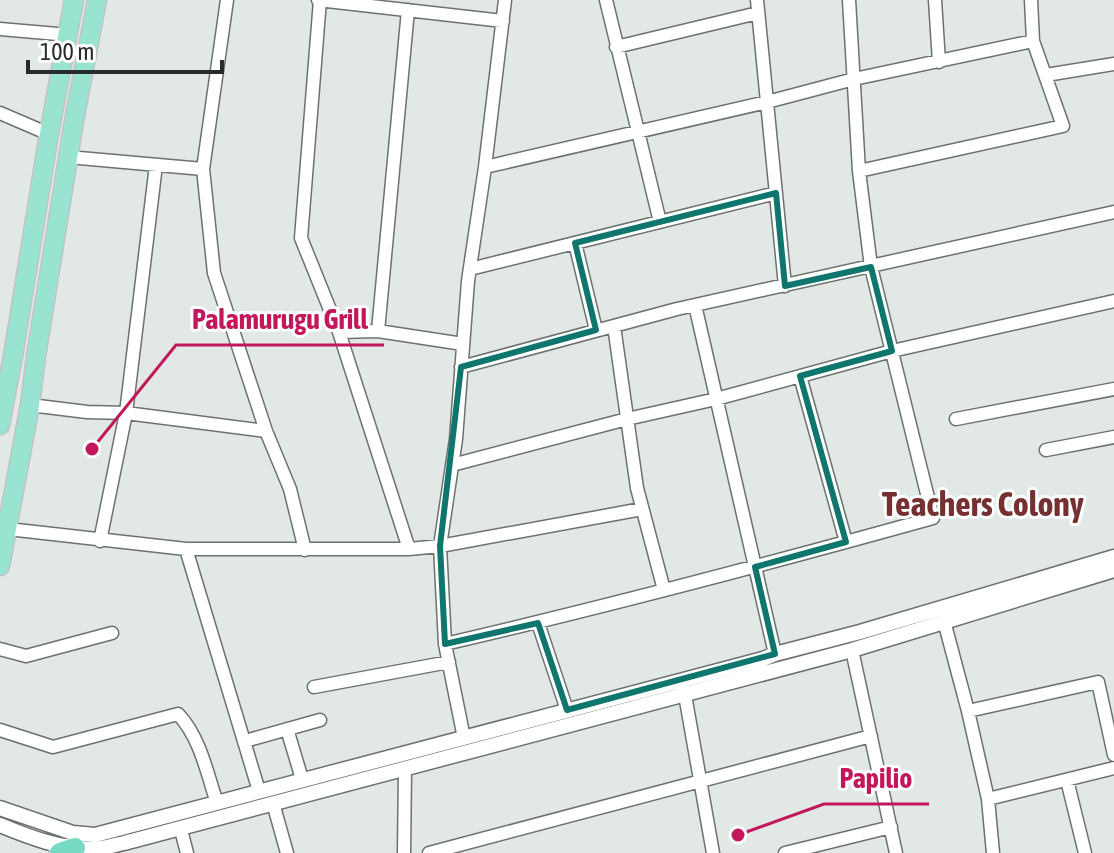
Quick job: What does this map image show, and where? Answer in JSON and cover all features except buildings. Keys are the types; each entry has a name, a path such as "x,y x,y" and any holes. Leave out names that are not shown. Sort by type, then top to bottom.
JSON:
{"main road":[{"path":"0,425 7,355 74,0"},
{"path":"0,566 97,0"}],"street":[{"path":"227,0 203,169 214,273 266,431 290,489 305,550"},
{"path":"409,549 339,332 301,238 319,0 503,21"},
{"path":"464,738 445,644 440,546 452,465 470,269 505,0"},
{"path":"606,0 660,222"},
{"path":"445,644 755,567 933,518 871,267 859,171 849,0"},
{"path":"935,0 939,62"},
{"path":"859,171 1063,126 1033,41 1031,0"},
{"path":"616,47 758,6 785,286"},
{"path":"378,331 408,10"},
{"path":"0,29 69,35"},
{"path":"485,167 854,79 1033,41"},
{"path":"1046,75 1114,64"},
{"path":"0,113 49,134"},
{"path":"68,157 203,169"},
{"path":"100,541 126,413 156,165"},
{"path":"470,269 776,193"},
{"path":"461,367 695,305 1114,212"},
{"path":"575,243 596,330"},
{"path":"452,465 892,351 1114,301"},
{"path":"695,305 775,654"},
{"path":"614,326 637,488 664,590"},
{"path":"339,332 378,331 463,344"},
{"path":"800,376 846,542"},
{"path":"956,419 1114,389"},
{"path":"30,405 126,413 266,431"},
{"path":"1046,450 1114,437"},
{"path":"8,529 186,549 409,549 642,509"},
{"path":"186,549 259,791"},
{"path":"0,825 28,837 74,850 95,849 181,830 682,688 775,654 1114,557"},
{"path":"0,808 73,833 95,835 567,710 852,650 1114,570"},
{"path":"944,621 988,799 993,853"},
{"path":"538,623 567,710"},
{"path":"0,649 26,656 112,633"},
{"path":"852,650 896,853"},
{"path":"314,687 449,662"},
{"path":"968,711 1098,682 1114,755"},
{"path":"682,688 713,853"},
{"path":"0,730 53,747 178,714 195,740 217,803"},
{"path":"252,739 320,720"},
{"path":"287,729 302,779"},
{"path":"429,853 871,736"},
{"path":"988,799 1114,768"},
{"path":"404,853 405,769"},
{"path":"1067,780 1085,853"},
{"path":"273,803 287,853"},
{"path":"785,853 891,827"},
{"path":"181,830 187,853"}],"highlighted area":[{"path":"776,193 785,286 871,267 892,351 800,376 846,542 755,567 775,654 567,710 538,623 445,644 440,546 461,367 596,330 575,243"}],"place":[{"name":"Palamurugu Grill","path":"92,449"},
{"name":"Papilio","path":"738,835"}],"district":[{"name":"Teachers Colony","path":"983,504"}]}
